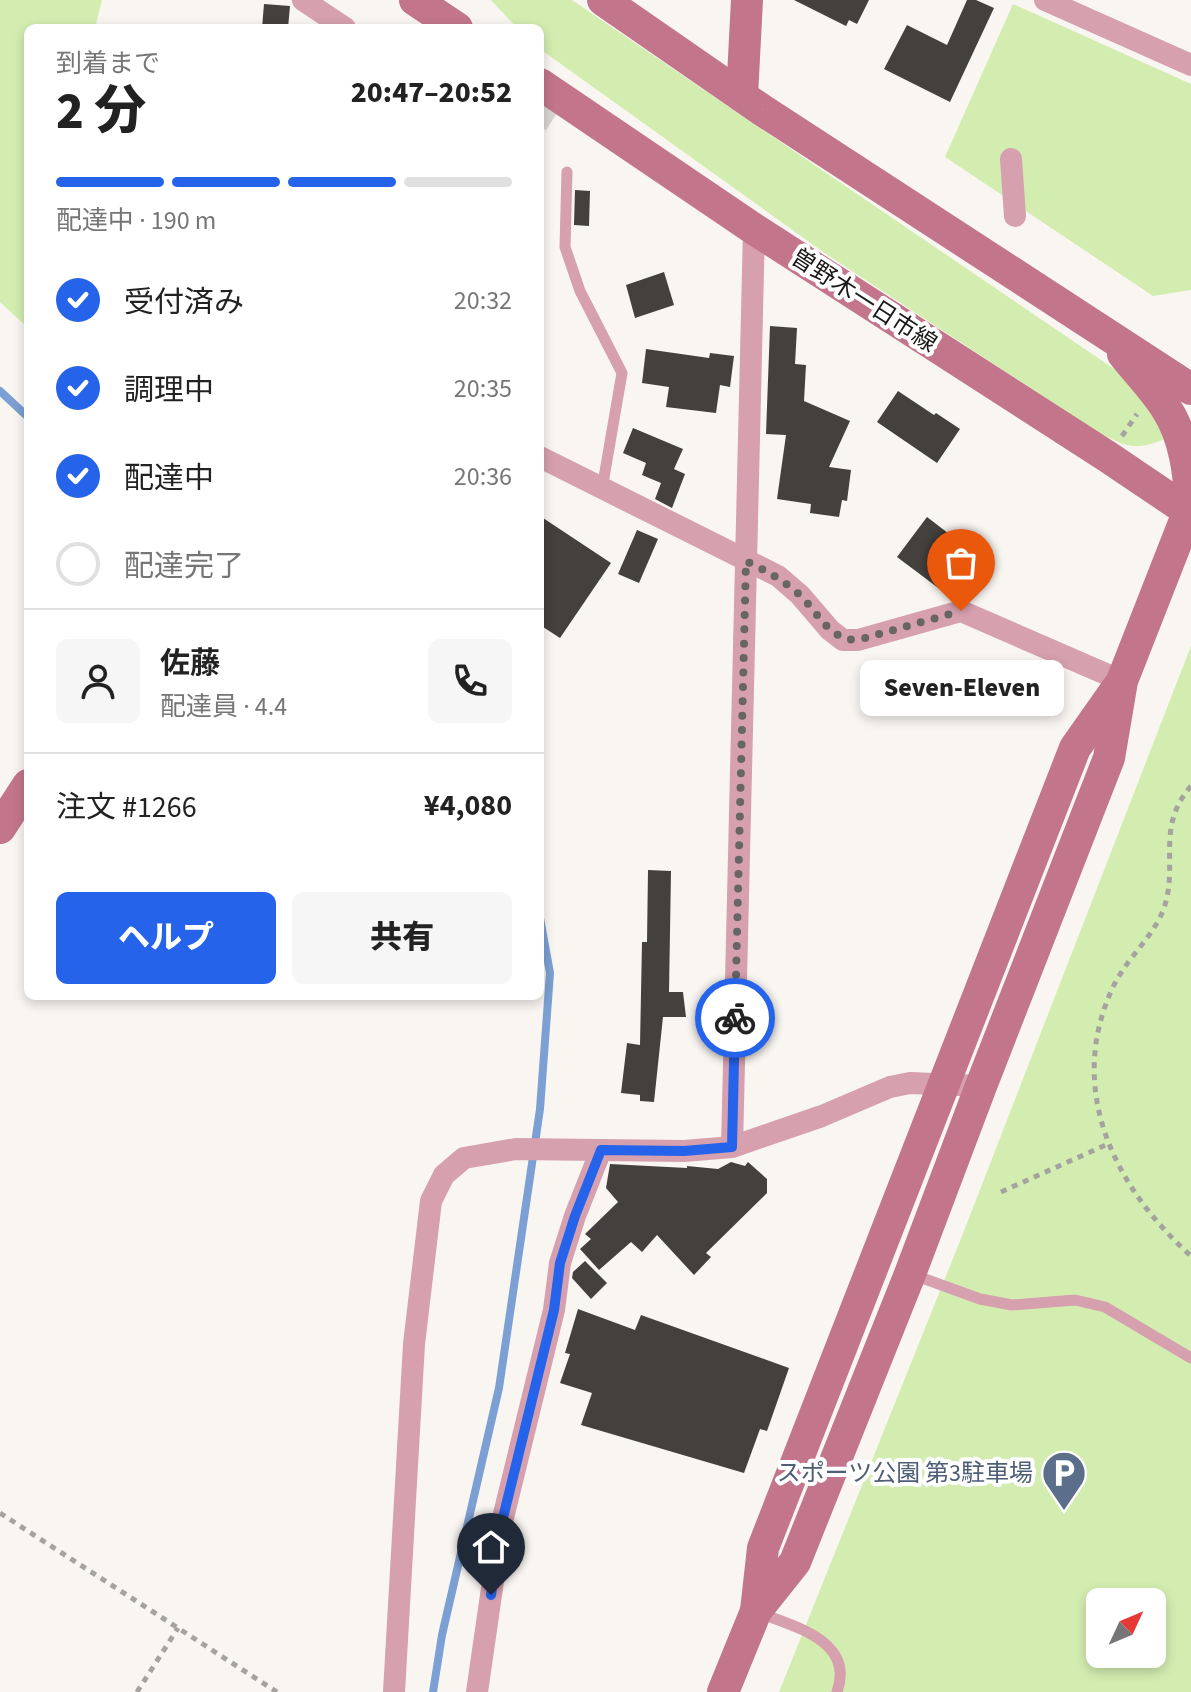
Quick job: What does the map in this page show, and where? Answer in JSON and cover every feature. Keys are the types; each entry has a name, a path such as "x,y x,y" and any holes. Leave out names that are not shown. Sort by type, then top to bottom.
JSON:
{"street":[{"path":"303,0 339,24"},
{"path":"603,0 742,96 1191,389"},
{"path":"742,96 747,0"},
{"path":"1045,0 1191,65"},
{"path":"425,9 450,24"},
{"name":"曽野木一日市線","path":"544,87 754,229 1190,510"},
{"path":"1011,159 1015,216"},
{"path":"732,1147 754,229"},
{"path":"756,1611 795,1562 910,1274 1109,758 1122,681 1190,510 1191,481 1174,424 1160,399 1111,337"},
{"path":"544,459 778,576 843,640 858,640 961,611 1122,681"},
{"path":"723,1692 756,1611 763,1548 1075,748 1122,681"},
{"path":"0,828 24,791"},
{"path":"394,1692 414,1344 431,1201 444,1175 464,1158 516,1149 684,1151 732,1147 822,1116 890,1087 910,1083 981,1086"},
{"path":"477,1692 501,1526 554,1310 560,1263 595,1150"}],"lane":[{"path":"567,172 565,247 580,291 622,373 602,489"},
{"path":"910,1274 980,1299 1012,1305 1075,1300 1105,1307 1191,1358"},
{"path":"756,1611 811,1633 827,1644 841,1667 837,1692"}],"path":[{"path":"1117,443 1141,408"},
{"path":"1191,786 1178,805 1171,823 1168,892 1163,911 1115,982 1100,1024 1093,1065 1095,1091 1108,1144 1137,1199 1191,1256"},
{"path":"1001,1192 1108,1144"},
{"path":"0,1513 277,1692"},
{"path":"137,1692 178,1628"}],"green space":[{"path":"0,0 102,0 96,24 24,24 24,324 0,302"},
{"path":"491,0 572,0 1126,377 1155,405 1165,439 1131,446 1099,433 826,254 544,52 544,24 513,24"},
{"path":"1013,4 1191,84 1191,290 1153,296 945,157"},
{"path":"1191,646 1191,1692 779,1692 962,1236"}],"building":[{"path":"794,0 869,0 857,24 849,20 846,26"},
{"path":"967,0 976,0 994,8 950,102 884,69 907,25 947,45"},
{"path":"264,4 290,6 288,24 262,24"},
{"path":"575,190 590,191 589,226 574,225"},
{"path":"664,272 674,305 635,318 626,285"},
{"path":"770,326 797,328 795,364 806,365 804,401 850,421 829,467 851,470 847,501 842,500 839,517 810,513 811,504 777,499 786,435 766,434"},
{"path":"646,349 709,358 710,353 734,356 730,387 720,385 716,413 666,407 669,387 642,383"},
{"path":"898,391 960,429 937,463 877,422"},
{"path":"633,428 683,449 674,469 685,474 672,508 655,499 661,483 642,475 646,463 623,453"},
{"path":"927,517 974,553 945,593 897,557"},
{"path":"544,519 611,563 560,638 544,628"},
{"path":"637,530 658,539 639,583 618,574"},
{"path":"648,870 671,871 669,992 683,992 686,1017 663,1017 654,1102 640,1101 640,1095 621,1093 627,1043 640,1045 642,942 647,942"},
{"path":"731,1162 745,1166 748,1162 767,1179 767,1193 706,1253 711,1257 694,1275 657,1235 642,1252 631,1242 599,1270 580,1249 591,1239 585,1234 618,1202 606,1188 610,1164 718,1169"},
{"path":"585,1261 607,1283 591,1299 572,1278 573,1272"},
{"path":"578,1309 635,1330 641,1315 789,1368 767,1431 760,1429 744,1473 581,1425 592,1393 560,1383 570,1354 565,1353"}],"waterway":[{"path":"0,391 24,413"},
{"path":"433,1692 442,1635 499,1388 540,1109 550,973 544,940"}],"tunnel":[{"path":"544,116 552,121"}],"way so far":[{"path":"735,1018 746,561 778,576 843,640 858,640 961,611"}],"place":[{"name":"Seven-Eleven","path":"961,611"},
{"name":"スポーツ公園 第3駐車場","path":"1064,1512"}],"route":[{"path":"491,1595 501,1526 554,1310 560,1263 601,1150 684,1151 732,1147 735,1018"}]}
